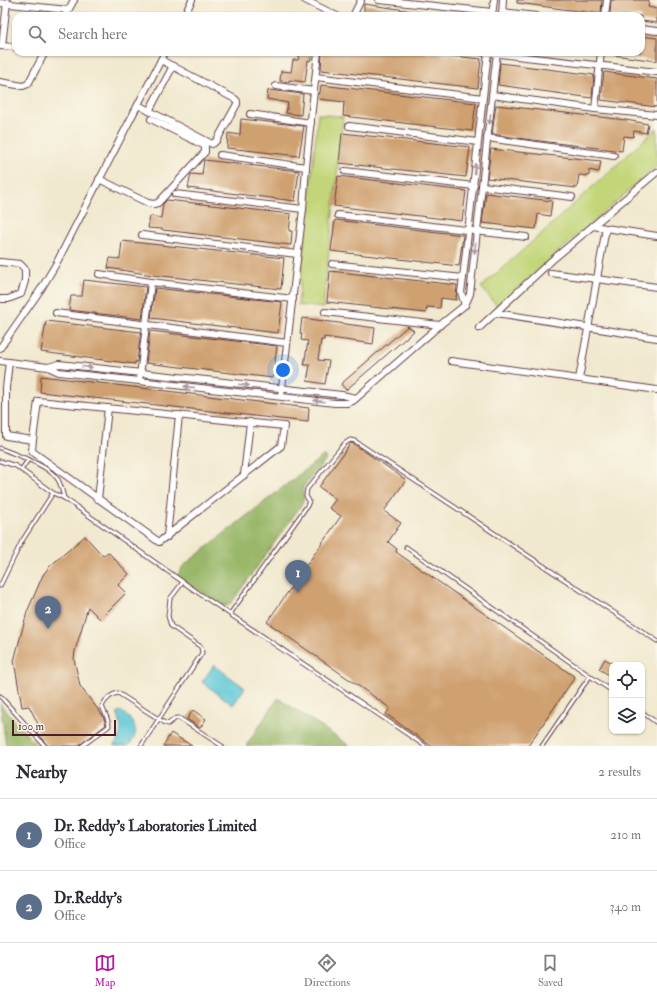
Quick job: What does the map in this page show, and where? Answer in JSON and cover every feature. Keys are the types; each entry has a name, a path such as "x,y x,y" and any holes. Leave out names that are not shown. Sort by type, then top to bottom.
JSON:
{"street":[{"path":"12,47 1,46 5,2 68,10 74,0"},
{"path":"186,12 192,0"},
{"path":"305,0 329,12"},
{"path":"355,12 361,0"},
{"path":"379,0 476,12"},
{"path":"492,12 494,0"},
{"path":"502,12 503,0"},
{"path":"606,12 607,0"},
{"path":"645,30 657,31"},
{"path":"0,82 23,86 28,84 44,56"},
{"path":"0,348 56,264 163,56"},
{"path":"281,396 303,209 318,56"},
{"path":"465,305 462,292 463,278 474,186 486,56"},
{"path":"0,360 48,367 59,372 139,382 281,396 335,403 347,403 353,401 465,305 470,294 497,56"},
{"path":"521,56 657,72"},
{"path":"595,109 601,56"},
{"path":"138,105 214,144 236,104 237,101 235,99 161,60"},
{"path":"149,111 173,66"},
{"path":"316,77 483,98"},
{"path":"276,86 314,91"},
{"path":"492,96 657,115"},
{"path":"250,114 311,123"},
{"path":"99,179 153,204 158,203 205,152 205,146 151,119"},
{"path":"349,126 478,142"},
{"path":"487,138 614,156"},
{"path":"220,155 306,167"},
{"path":"345,171 474,186"},
{"path":"479,328 551,261 657,172"},
{"path":"649,178 657,180"},
{"path":"482,186 572,197"},
{"path":"175,194 303,209"},
{"path":"338,215 526,237"},
{"path":"593,226 657,236"},
{"path":"580,379 606,228"},
{"path":"142,235 297,254"},
{"path":"0,262 20,264 25,269 25,281 21,294 8,299 0,299"},
{"path":"332,264 463,278"},
{"path":"551,273 657,287"},
{"path":"99,274 151,282 292,299"},
{"path":"139,382 151,282"},
{"path":"325,312 440,325"},
{"path":"56,313 146,326 287,343"},
{"path":"496,313 657,338"},
{"path":"452,361 657,390"},
{"path":"9,362 6,388 6,436 33,440"},
{"path":"48,367 59,364 282,390 342,395 356,398"},
{"path":"38,401 284,426 281,446 161,542 158,542 33,452 33,440 38,401"},
{"path":"98,498 108,408"},
{"path":"167,536 179,415"},
{"path":"244,475 250,422"}],"lane":[{"path":"230,614 307,506 309,501 306,496 307,489 344,444 350,440 355,440 657,641"},
{"path":"0,448 45,468 60,482 64,498"},
{"path":"21,470 28,460"},
{"path":"0,461 16,466 53,493 64,498 183,582 426,746"},
{"path":"0,586 22,541 53,493"},
{"path":"406,547 609,689"},
{"path":"142,746 202,653 201,647 171,626 168,616 170,599 183,582"},
{"path":"542,746 590,676"},
{"path":"82,746 109,726 109,722 102,706 105,700 114,693 118,693 165,724 179,718 222,746"},
{"path":"0,696 45,746"},
{"path":"645,714 657,723"}],"green space":[{"path":"318,114 343,117 323,308 298,305"},
{"path":"657,128 657,166 497,306 481,287"},
{"path":"324,455 326,457 325,460 303,487 302,504 230,604 227,606 220,605 177,576 183,566"},
{"path":"278,698 350,746 246,746"},
{"path":"0,703 1,705 37,746 6,746"}],"water":[{"path":"214,665 245,688 233,705 202,682"},
{"path":"119,711 129,718 134,725 136,732 134,739 128,746 113,746 119,738 121,730 117,713"}],"building":[{"path":"517,0 602,0 601,12 586,12 517,3"},
{"path":"611,0 649,0 648,7 657,9 657,23 645,22 645,12 610,12"},
{"path":"364,4 419,12 364,12"},
{"path":"645,36 657,38 657,61 620,56 645,56"},
{"path":"299,56 311,56 310,61 308,60 305,82 289,80 289,82 280,81 281,71 291,72 293,60 298,60"},
{"path":"322,56 454,56 481,59 478,88 321,70"},
{"path":"500,63 594,75 592,98 498,85"},
{"path":"604,72 657,79 657,107 601,100"},
{"path":"321,85 476,103 472,131 343,116 344,102 319,99"},
{"path":"268,90 303,94 301,115 286,113 288,103 267,99"},
{"path":"496,105 626,120 648,124 646,133 634,131 633,137 624,136 622,151 524,139 492,134"},
{"path":"241,119 304,126 299,156 227,148 228,133 240,135"},
{"path":"342,133 470,147 466,177 339,163"},
{"path":"491,149 601,161 599,172 589,170 589,176 579,175 577,188 487,178"},
{"path":"204,160 299,171 295,201 188,188 191,174 202,175"},
{"path":"338,176 466,191 462,221 334,206"},
{"path":"486,193 552,201 550,216 538,214 536,229 482,223"},
{"path":"167,200 291,214 289,231 292,231 291,245 148,228 150,216 161,218 163,204"},
{"path":"335,220 463,235 459,266 331,251"},
{"path":"122,241 284,258 281,289 153,275 108,268 110,258 120,259"},
{"path":"330,271 457,285 456,300 441,298 440,308 427,307 426,313 327,302"},
{"path":"84,280 146,287 142,319 69,310 71,296 82,296"},
{"path":"155,288 282,302 278,333 151,318"},
{"path":"302,318 375,328 373,344 324,337 324,340 321,340 318,360 329,361 325,384 307,381 310,365 304,365 308,341 301,340 302,334 300,334"},
{"path":"46,321 141,332 137,362 135,362 135,364 41,352"},
{"path":"408,326 414,331 346,390 341,384"},
{"path":"150,331 277,346 273,378 146,363"},
{"path":"41,376 309,408 308,422 40,392"},
{"path":"351,443 406,480 384,511 401,523 388,542 397,549 396,552 575,677 528,746 431,746 386,714 390,708 267,622 341,516 329,508 336,499 319,487"},
{"path":"85,536 103,556 108,552 129,574 118,585 126,593 100,619 88,607 75,651 74,659 80,686 103,716 106,725 78,746 48,746 37,733 38,724 29,706 22,707 14,661 27,612 43,575 50,566"},
{"path":"605,659 610,662 609,662 609,675 599,669"},
{"path":"193,710 206,719 200,728 187,719"},
{"path":"171,733 192,746 163,746"}],"place":[{"name":"Dr. Reddy's Laboratories Limited","path":"298,593"},
{"name":"Dr.Reddy's","path":"48,629"}]}
